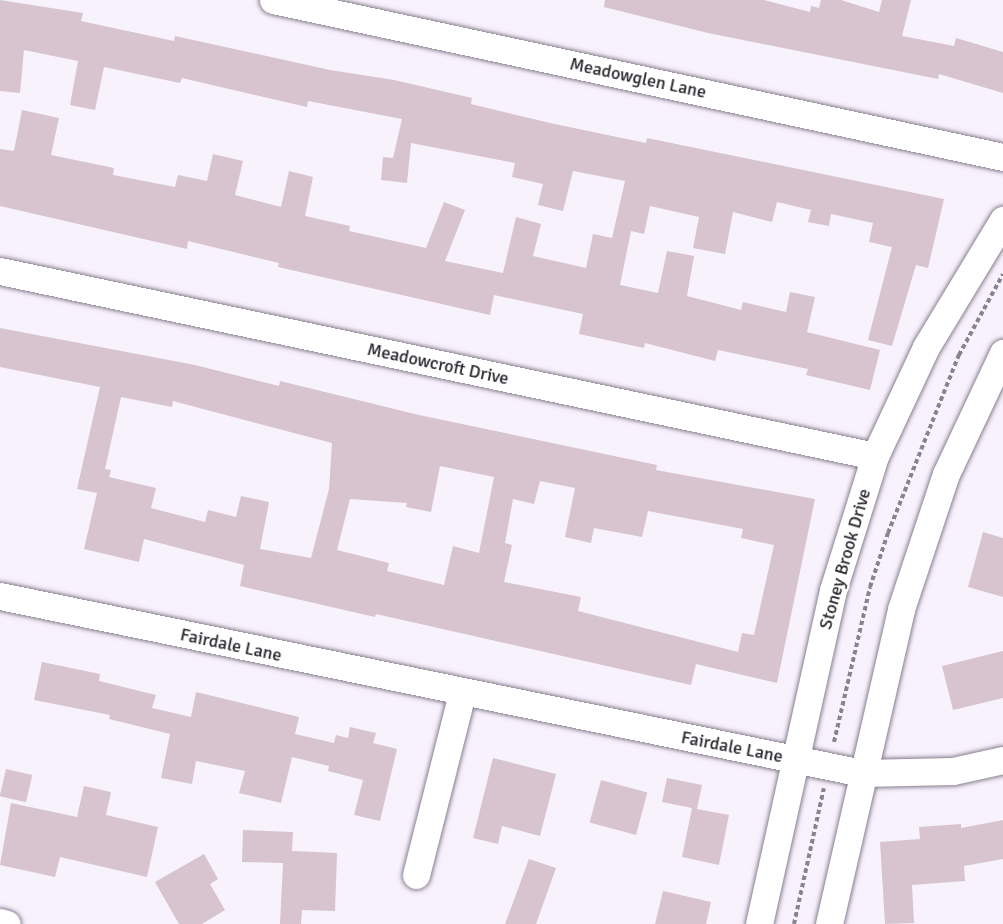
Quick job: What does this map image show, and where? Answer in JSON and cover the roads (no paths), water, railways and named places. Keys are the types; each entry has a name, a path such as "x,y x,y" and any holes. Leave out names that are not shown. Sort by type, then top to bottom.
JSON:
{"street":[{"name":"Meadowglen Lane","path":"273,0 1003,157"},
{"name":"Stoney Brook Drive","path":"759,924 793,760 833,590 875,456 926,347 1003,220"},
{"name":"Meadowcroft Drive","path":"0,271 875,456"},
{"path":"829,924 904,598 946,474 1003,352"},
{"name":"Fairdale Lane","path":"0,596 462,693 862,773 891,775 953,771 1003,760"},
{"path":"416,875 462,693"},
{"path":"0,922 7,924"}]}
